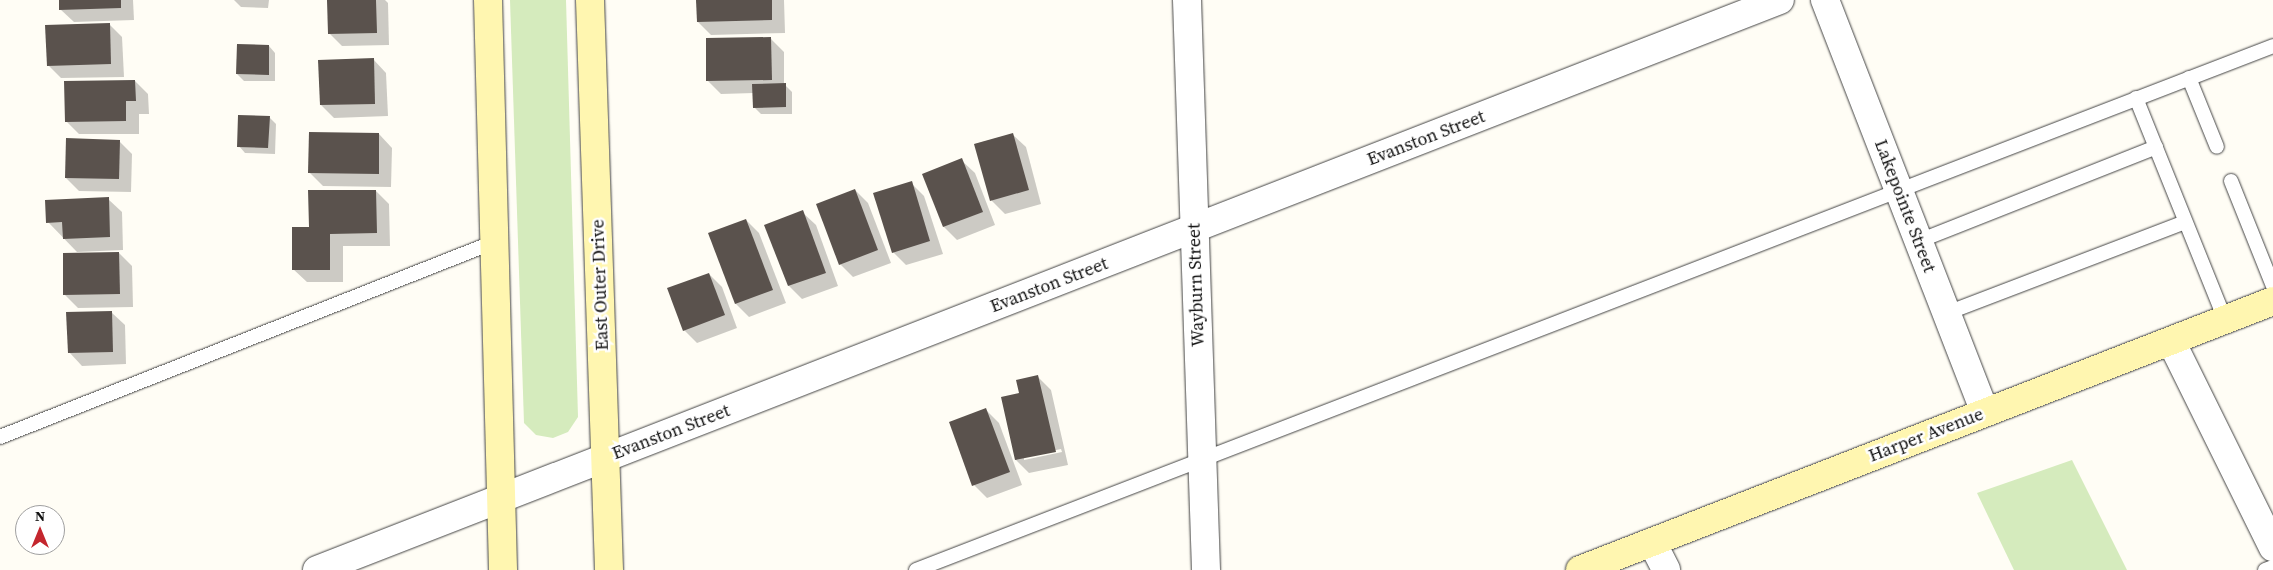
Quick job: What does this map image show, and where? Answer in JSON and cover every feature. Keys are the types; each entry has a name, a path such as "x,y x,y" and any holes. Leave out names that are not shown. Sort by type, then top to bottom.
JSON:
{"street":[{"path":"488,0 503,570"},
{"name":"East Outer Drive","path":"590,0 610,570"},
{"name":"Wayburn Street","path":"1187,0 1206,570"},
{"name":"Evanston Street","path":"318,570 500,497 1780,0"},
{"name":"Lakepointe Street","path":"1825,0 1985,412"},
{"name":"Harper Avenue","path":"1580,570 2273,301"},
{"path":"2171,341 2273,547"},
{"path":"1652,542 1666,570"}],"lane":[{"path":"916,570 1202,462 1898,188 2273,46"},
{"path":"2189,78 2217,147"},
{"path":"2136,98 2225,319"},
{"path":"1919,241 2156,147"},
{"path":"2230,181 2273,286"},
{"path":"1946,313 2185,222"},
{"path":"0,437 494,242"},
{"path":"2265,570 2273,567"}],"green space":[{"path":"510,0 566,0 578,417 568,432 553,438 536,435 524,423"},
{"path":"2072,460 2127,570 2014,570 1977,493"}],"building":[{"path":"59,0 121,0 121,8 59,10"},
{"path":"327,0 376,0 377,33 328,34"},
{"path":"696,0 772,0 772,20 697,22"},
{"path":"110,23 111,64 47,66 45,25"},
{"path":"771,37 772,80 706,81 706,38"},
{"path":"237,44 269,45 269,75 236,74"},
{"path":"374,58 375,104 320,105 318,60"},
{"path":"135,80 136,101 126,101 126,121 65,122 64,81"},
{"path":"786,83 786,107 753,108 752,84"},
{"path":"238,115 270,116 268,148 237,147"},
{"path":"309,132 379,133 379,174 308,173"},
{"path":"1013,133 1029,190 990,201 974,144"},
{"path":"66,138 120,140 119,179 65,178"},
{"path":"962,158 983,212 943,227 922,174"},
{"path":"912,181 930,241 892,253 873,193"},
{"path":"855,189 878,250 839,265 816,204"},
{"path":"308,190 376,190 377,233 330,234 330,270 292,270 292,227 309,227"},
{"path":"109,197 110,237 63,239 62,222 46,223 45,200"},
{"path":"803,210 826,273 788,286 764,225"},
{"path":"746,219 773,290 735,304 708,233"},
{"path":"119,252 120,294 63,295 63,253"},
{"path":"709,273 725,315 683,331 667,288"},
{"path":"112,311 113,352 68,353 66,312"},
{"path":"1038,375 1056,452 1015,460 1001,397 1019,393 1016,380"},
{"path":"986,408 1010,472 972,486 949,422"}]}
